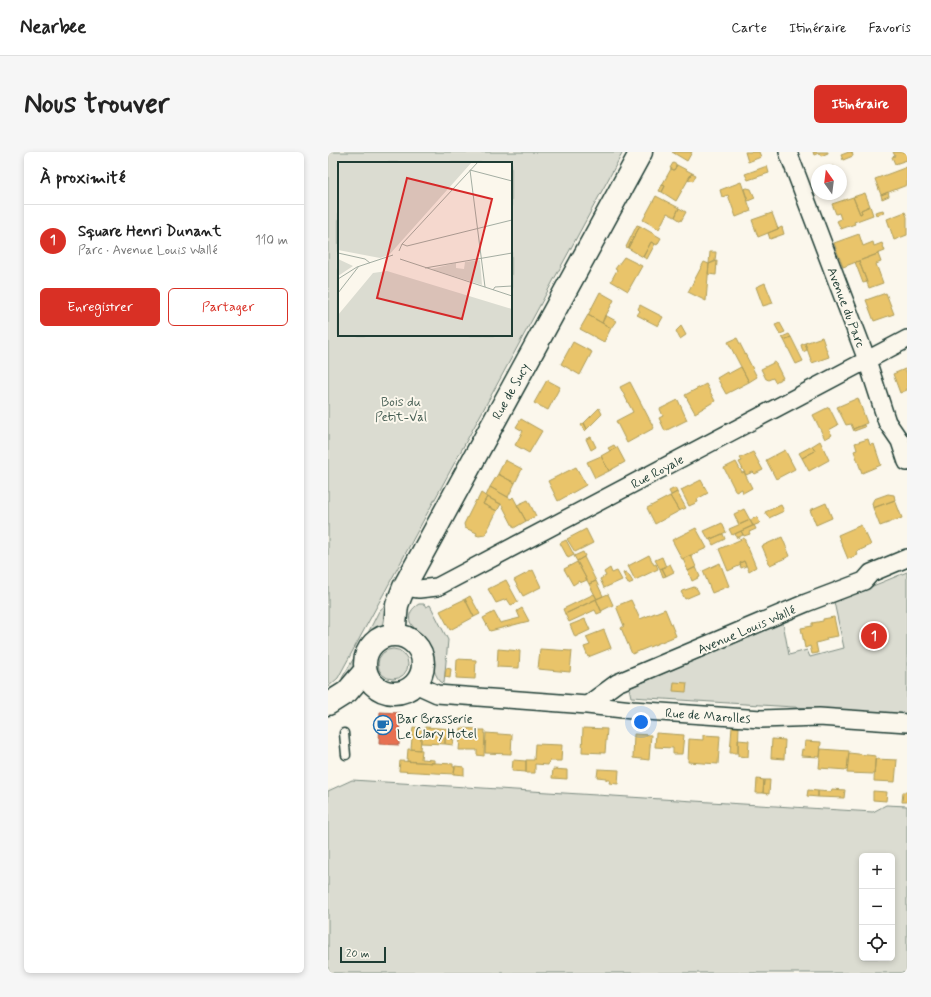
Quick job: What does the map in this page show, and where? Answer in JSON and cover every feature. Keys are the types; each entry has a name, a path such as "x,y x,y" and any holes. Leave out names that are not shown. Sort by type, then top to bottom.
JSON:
{"main road":[{"name":"Rue de Sucy","path":"394,635 397,605 404,587 641,152"},
{"path":"328,704 347,692 370,689 370,679 366,657 370,648 376,641 394,635 408,639 419,649 423,667 421,676 408,690 400,693 391,693 370,679"}],"street":[{"name":"Avenue du Parc","path":"788,152 867,360 886,422 900,441 907,462"},
{"name":"Rue Royale","path":"404,587 419,589 437,587 907,339"},
{"name":"Avenue Louis Wallé","path":"587,704 617,683 864,580 871,573 907,558"},
{"name":"Rue de Marolles","path":"415,684 437,694 587,704 632,710 761,719 819,716 907,723"}],"lane":[{"path":"344,733 346,756"}],"green space":[{"name":"Bois du Petit-Val","path":"328,152 623,152 338,678 328,687"},
{"path":"907,572 907,714 631,697 629,688 783,623 789,655 807,650 810,657 844,648 834,602"},
{"path":"388,603 384,623 381,629 369,639 361,650 356,668 344,684 342,678 364,641 379,611"},
{"path":"419,604 424,604 426,607 430,605 448,640 444,683 441,682 435,674 431,652 427,643 410,622 411,612 414,607"},
{"path":"393,649 399,650 407,658 407,670 399,678 393,679 387,678 379,670 378,664 379,658 387,650"},
{"path":"352,780 873,812 886,805 907,806 907,973 328,973 328,791"}],"building: Logements":[{"path":"672,152 692,152 687,161"},
{"path":"745,152 759,152 761,157 748,162"},
{"path":"813,152 828,153 821,156 819,153 814,155"},
{"path":"852,152 853,156 843,160 841,155"},
{"path":"893,152 907,152 907,160 895,164 892,157 895,156"},
{"path":"673,163 677,165 674,170 670,168"},
{"path":"677,165 692,173 676,201 662,192 665,186 662,185 671,169 674,170"},
{"path":"767,166 769,173 748,180 745,174"},
{"path":"907,167 907,185 881,195 875,179"},
{"path":"692,173 696,175 693,181 688,179"},
{"path":"741,182 751,211 736,217 728,195 722,197 720,190"},
{"path":"662,185 665,186 662,192 659,191"},
{"path":"744,189 751,189 755,198 748,201"},
{"path":"888,192 889,196 882,199 881,195"},
{"path":"865,193 870,206 861,210 862,213 860,214 853,197"},
{"path":"656,196 679,208 675,217 667,213 659,229 643,220"},
{"path":"853,197 860,214 862,213 861,210 870,206 873,215 854,222 855,224 841,229 837,221 841,219 839,213 836,214 832,204"},
{"path":"679,208 686,212 681,221 675,217"},
{"path":"883,210 884,213 876,215 875,212"},
{"path":"905,212 907,217 907,235 894,240 887,219"},
{"path":"772,213 778,229 758,237 752,220"},
{"path":"637,225 640,226 628,248 626,247"},
{"path":"640,226 661,238 657,245 651,242 643,257 628,248"},
{"path":"782,227 784,234 770,239 768,233"},
{"path":"859,234 863,246 873,242 874,246 882,243 885,251 843,267 834,243"},
{"path":"651,242 655,244 647,259 643,257"},
{"path":"710,252 716,252 715,261 709,264"},
{"path":"878,254 881,262 876,264 883,283 869,288 859,261"},
{"path":"624,257 642,266 628,291 611,281 617,270 615,269"},
{"path":"717,261 716,275 708,274 709,264"},
{"path":"859,261 867,282 863,283 855,262"},
{"path":"704,262 709,264 706,301 688,292"},
{"path":"765,283 773,303 763,306 756,287"},
{"path":"600,292 614,300 602,323 588,315"},
{"path":"886,293 894,314 874,321 866,300"},
{"path":"640,305 663,317 658,326 637,315 640,311 638,309"},
{"path":"588,315 611,328 604,342 580,329"},
{"path":"605,315 616,321 611,328 602,323"},
{"path":"780,323 785,332 780,334 775,325"},
{"path":"681,326 686,335 680,339 676,331"},
{"path":"789,334 791,337 784,340 782,337"},
{"path":"791,337 803,361 796,364 784,340"},
{"path":"822,337 829,357 812,363 805,343"},
{"path":"737,338 757,377 749,382 728,342"},
{"path":"573,342 592,352 580,375 561,364"},
{"path":"805,343 807,350 803,352 801,345"},
{"path":"775,362 783,378 775,382 773,378 768,380 766,379 761,369"},
{"path":"741,367 749,382 726,394 717,378 727,372 728,374"},
{"path":"905,369 907,374 907,390 900,393 893,374"},
{"path":"547,380 560,387 548,410 534,403"},
{"path":"630,382 654,428 627,443 616,421 633,412 620,387"},
{"path":"706,384 715,401 695,413 685,395"},
{"path":"858,398 867,423 853,429 851,424 846,425 837,407"},
{"path":"678,400 687,420 665,431 659,418 663,416 660,409"},
{"path":"829,407 838,425 829,430 832,435 825,439 813,415"},
{"path":"599,408 602,414 587,429 584,423"},
{"path":"521,419 542,431 529,453 515,445 523,431 516,427"},
{"path":"584,423 587,429 585,431 581,425"},
{"path":"864,425 865,427 854,431 853,429"},
{"path":"591,437 596,447 591,450 586,439"},
{"path":"868,439 870,445 874,444 881,465 862,473 854,451 857,450 855,443"},
{"path":"820,441 829,460 809,471 802,458 815,451 812,446"},
{"path":"614,445 616,448 610,451 608,448"},
{"path":"812,446 815,451 802,458 799,453"},
{"path":"617,447 625,462 609,471 601,456"},
{"path":"785,450 795,469 776,479 766,460"},
{"path":"753,452 763,470 755,474 753,472 746,475 739,462 742,461 740,458"},
{"path":"601,456 609,471 595,478 587,462"},
{"path":"505,460 522,469 515,483 498,474"},
{"path":"736,462 742,473 744,472 752,488 743,493 742,489 736,492 724,468"},
{"path":"576,467 586,485 558,501 548,481"},
{"path":"498,474 515,483 508,497 490,487"},
{"path":"701,480 708,493 697,499 698,502 689,506 681,490"},
{"path":"490,487 511,499 513,497 526,521 514,528 502,505 486,496"},
{"path":"675,488 677,492 671,495 669,491"},
{"path":"677,492 686,508 679,511 670,496"},
{"path":"481,493 487,497 483,504 497,511 485,535 479,536 476,535 477,533 465,528 464,524"},
{"path":"888,494 894,495 895,500 873,508 872,503 874,499"},
{"path":"670,496 679,511 655,524 647,508"},
{"path":"487,497 501,504 497,511 483,504"},
{"path":"528,500 536,516 526,521 517,505"},
{"path":"895,500 902,518 880,526 873,508"},
{"path":"826,503 832,518 816,525 810,510"},
{"path":"781,505 784,511 769,518 765,512"},
{"path":"744,509 750,520 739,525 734,514"},
{"path":"757,517 760,523 753,526 750,520"},
{"path":"750,520 753,526 732,535 729,529"},
{"path":"722,523 726,532 709,540 704,531"},
{"path":"754,525 756,529 749,532 750,534 744,536 741,531"},
{"path":"861,525 871,545 856,552 858,555 848,559 838,535"},
{"path":"696,528 707,548 682,559 672,540"},
{"path":"586,529 593,543 575,552 567,539"},
{"path":"741,531 743,535 737,538 735,534"},
{"path":"723,534 725,539 713,545 710,539"},
{"path":"782,537 790,556 770,565 762,546"},
{"path":"744,538 756,567 749,571 744,561 740,563 741,565 728,571 719,549"},
{"path":"566,540 574,555 568,558 560,543"},
{"path":"583,552 585,556 577,561 574,556"},
{"path":"649,555 654,565 656,564 658,569 635,580 628,566"},
{"path":"691,555 696,567 688,571 683,559"},
{"path":"584,557 596,581 589,584 577,561"},
{"path":"662,557 666,567 660,569 655,560"},
{"path":"744,561 746,566 741,568 740,563"},
{"path":"577,562 587,580 580,583 579,581 573,585 564,569"},
{"path":"720,563 729,586 712,593 703,571"},
{"path":"670,564 674,572 666,576 662,568"},
{"path":"696,567 700,577 692,581 688,571"},
{"path":"610,568 612,573 617,571 622,580 604,588 600,579 606,576 604,572"},
{"path":"662,568 666,576 663,577 660,569"},
{"path":"533,570 541,587 523,596 514,580"},
{"path":"626,572 633,582 628,584 623,573"},
{"path":"506,580 518,602 511,605 507,599 496,603 488,589"},
{"path":"596,581 603,596 597,599 589,584"},
{"path":"694,587 699,593 685,599 681,592"},
{"path":"594,594 597,599 565,614 563,609"},
{"path":"608,594 613,605 601,611 596,599"},
{"path":"470,596 480,614 474,617 465,599"},
{"path":"465,599 474,617 450,630 440,611"},
{"path":"596,599 602,612 597,614 595,610 569,622 565,614"},
{"path":"631,600 640,619 665,609 676,636 632,654 621,628 624,626 616,606"},
{"path":"522,608 529,621 490,631 483,618 494,612 500,623 520,618 517,611"},
{"path":"834,617 838,636 826,638 827,640 816,643 818,653 812,654 810,646 805,648 801,628 812,626 812,623 823,621 823,619"},
{"path":"585,619 590,630 575,637 570,625"},
{"path":"604,630 611,648 588,657 584,647 590,645 586,637"},
{"path":"498,649 520,651 519,668 497,667"},
{"path":"540,649 572,651 570,672 538,669"},
{"path":"457,659 476,660 475,679 456,678"},
{"path":"446,668 451,669 450,678 445,677"},
{"path":"674,682 687,683 686,692 673,691"},
{"path":"413,727 422,728 420,750 411,749"},
{"path":"425,727 454,729 454,739 445,738 445,744 421,743 421,737 425,737"},
{"path":"732,727 739,727 738,753 730,753"},
{"path":"461,728 485,730 484,756 477,755 477,750 459,750"},
{"path":"583,728 607,729 605,753 582,752"},
{"path":"486,733 512,735 511,754 485,753"},
{"path":"656,733 684,735 682,754 673,754 673,748 655,747"},
{"path":"634,734 651,735 649,760 633,758"},
{"path":"703,735 720,736 718,764 688,762 689,739 703,740"},
{"path":"445,738 454,739 453,745 445,744"},
{"path":"772,739 785,740 784,759 771,758"},
{"path":"738,740 749,741 748,757 738,756"},
{"path":"805,741 821,742 820,757 801,756 802,749 804,750"},
{"path":"535,744 562,745 561,761 549,761 548,765 535,764 535,773 526,773 526,760 534,760"},
{"path":"408,749 422,750 421,759 434,760 434,763 407,761"},
{"path":"821,749 849,751 847,770 819,768"},
{"path":"849,753 876,756 874,774 847,773"},
{"path":"875,759 897,760 895,782 874,781"},
{"path":"513,760 526,761 526,772 512,771"},
{"path":"400,761 453,764 453,767 455,767 454,774 399,771"},
{"path":"455,766 464,767 464,775 454,774"},
{"path":"553,769 567,770 567,779 552,778"},
{"path":"598,769 619,770 618,784 609,783 610,780 606,780 606,778 597,777"},
{"path":"757,779 764,780 763,793 756,793"},
{"path":"764,780 770,780 769,794 763,793"},
{"path":"832,789 845,790 844,798 818,797 818,791 831,792"},
{"path":"808,790 818,791 818,797 807,796"},
{"path":"873,791 887,792 886,801 873,800"},
{"path":"903,792 907,792 907,802 902,802"}],"building: Commerces":[{"path":"380,712 400,713 399,745 379,744"}],"place":[{"name":"Square Henri Dunant","path":"874,636"},
{"name":"Bar Brasserie Le Clary Hotel","path":"383,725"}]}
